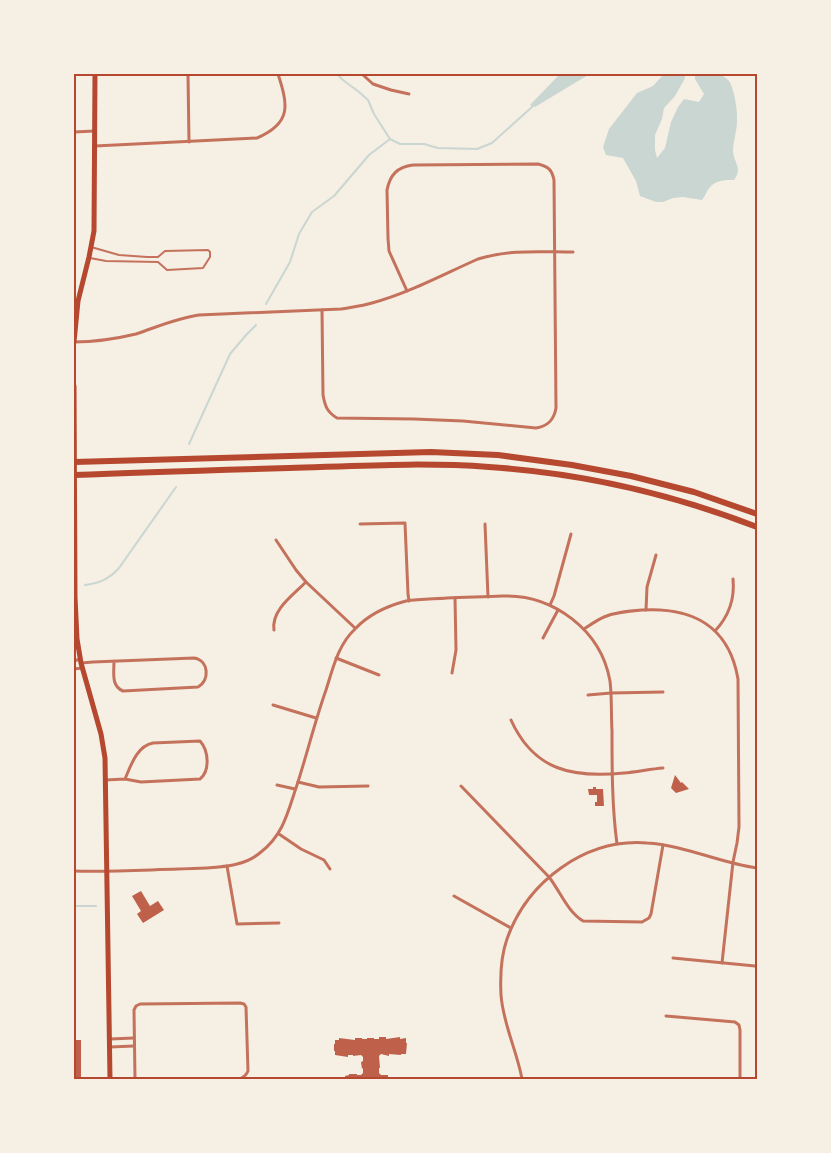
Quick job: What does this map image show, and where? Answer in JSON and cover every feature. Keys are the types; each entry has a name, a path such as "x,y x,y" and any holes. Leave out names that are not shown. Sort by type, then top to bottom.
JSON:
{"highway":[{"path":"74,462 431,452 498,455 572,465 631,476 694,492 757,514"},
{"path":"74,475 360,465 427,464 489,467 566,476 629,488 735,518 757,527"}],"main road":[{"path":"74,342 78,301 94,231 95,74"},
{"path":"74,386 76,622 81,663 102,734 105,758 110,1079"}],"street":[{"path":"188,74 189,142"},
{"path":"95,146 257,138 268,134 281,121 285,107 285,99 278,74"},
{"path":"362,74 374,84 409,94"},
{"path":"74,132 95,131"},
{"path":"322,310 324,400 330,414 337,418 463,421 529,428 543,427 552,420 556,408 553,172 546,166 538,164 412,165 404,166 396,171 389,182 387,190 389,251 407,291"},
{"path":"74,342 90,342 116,338 199,315 342,309 372,303 407,291 478,258 489,255 513,252 574,252"},
{"path":"360,524 404,523 409,601"},
{"path":"485,524 488,596"},
{"path":"550,605 570,534"},
{"path":"276,540 306,582 355,628"},
{"path":"646,610 647,587 656,555"},
{"path":"715,631 722,624 732,603 733,579"},
{"path":"274,630 274,620 277,613 306,582"},
{"path":"74,871 227,866 245,862 255,856 273,842 279,834 298,782 316,718 336,658 342,645 355,628 388,607 409,601 488,596 520,597 550,605 584,629 602,659 608,672 611,693 613,812 617,844"},
{"path":"452,673 456,650 455,598"},
{"path":"543,638 558,610"},
{"path":"584,629 604,617 618,613 646,610 672,611 682,613 708,625 729,649 736,667 738,679 740,812 737,843 732,862 722,963"},
{"path":"336,658 378,676"},
{"path":"74,661 81,663 114,661 198,659 205,666 206,679 198,687 124,691 114,683 114,661"},
{"path":"74,669 81,663"},
{"path":"588,695 663,692"},
{"path":"273,705 316,718"},
{"path":"511,720 522,741 530,750 549,764 564,770 575,773 612,774 663,768"},
{"path":"106,780 125,779 140,782 200,779 206,771 206,752 204,746 200,741 153,742 146,744 137,754 125,779"},
{"path":"298,782 319,787 368,786"},
{"path":"277,784 295,789"},
{"path":"461,786 549,877 577,917 582,921 642,922 648,918 651,914 663,845"},
{"path":"279,834 301,849 324,860 330,869"},
{"path":"522,1079 505,1018 501,996 502,962 506,940 511,928 525,903 549,877 564,866 593,851 617,844 646,842 757,868"},
{"path":"227,866 236,924 278,923"},
{"path":"454,896 511,928"},
{"path":"673,958 755,966"},
{"path":"135,1079 134,1010 136,1006 140,1004 240,1002 246,1007 248,1071 242,1079 218,1079"},
{"path":"666,1016 735,1022 738,1024 740,1030 740,1079"},
{"path":"110,1039 134,1038"},
{"path":"110,1047 134,1046"}],"lane":[{"path":"89,258 106,261 158,262 166,270 203,268 210,257 208,250 165,251 158,257 136,257 119,255 91,247"}],"shaded area":[{"path":"560,74 594,74 588,75 535,107 530,105"},
{"path":"664,74 686,74 675,96 664,108 662,119 655,135 657,158 665,148 671,122 678,107 684,99 699,102 704,94 695,79 695,74 721,75 728,80 732,88 737,117 733,151 738,169 737,176 734,180 713,184 702,200 683,197 656,202 640,196 636,181 623,158 606,155 603,147 609,129 637,93 653,86"}],"building":[{"path":"675,775 689,789 676,793 671,788"},
{"path":"593,787 603,789 604,806 595,806 597,795 589,795 588,789 593,789"},
{"path":"141,891 150,906 158,901 164,910 143,923 137,914 141,911 132,896"},
{"path":"379,1037 386,1037 386,1039 406,1038 406,1054 389,1054 389,1056 381,1054 379,1056 379,1073 381,1075 388,1075 388,1079 345,1079 345,1076 349,1074 361,1075 363,1073 361,1062 363,1057 361,1055 348,1055 348,1057 335,1055 335,1040 339,1040 339,1038 355,1040 355,1038 379,1039"},
{"path":"74,1040 81,1040 81,1079 74,1079"}],"waterway":[{"path":"337,74 368,100 374,114 390,139 400,144 424,144 438,148 477,149 492,143 533,106"},
{"path":"266,304 290,262 299,234 312,212 334,196 369,155 390,139"},
{"path":"189,444 230,354 256,325"},
{"path":"85,585 104,580 119,568 176,487"},
{"path":"74,906 96,906"}]}
